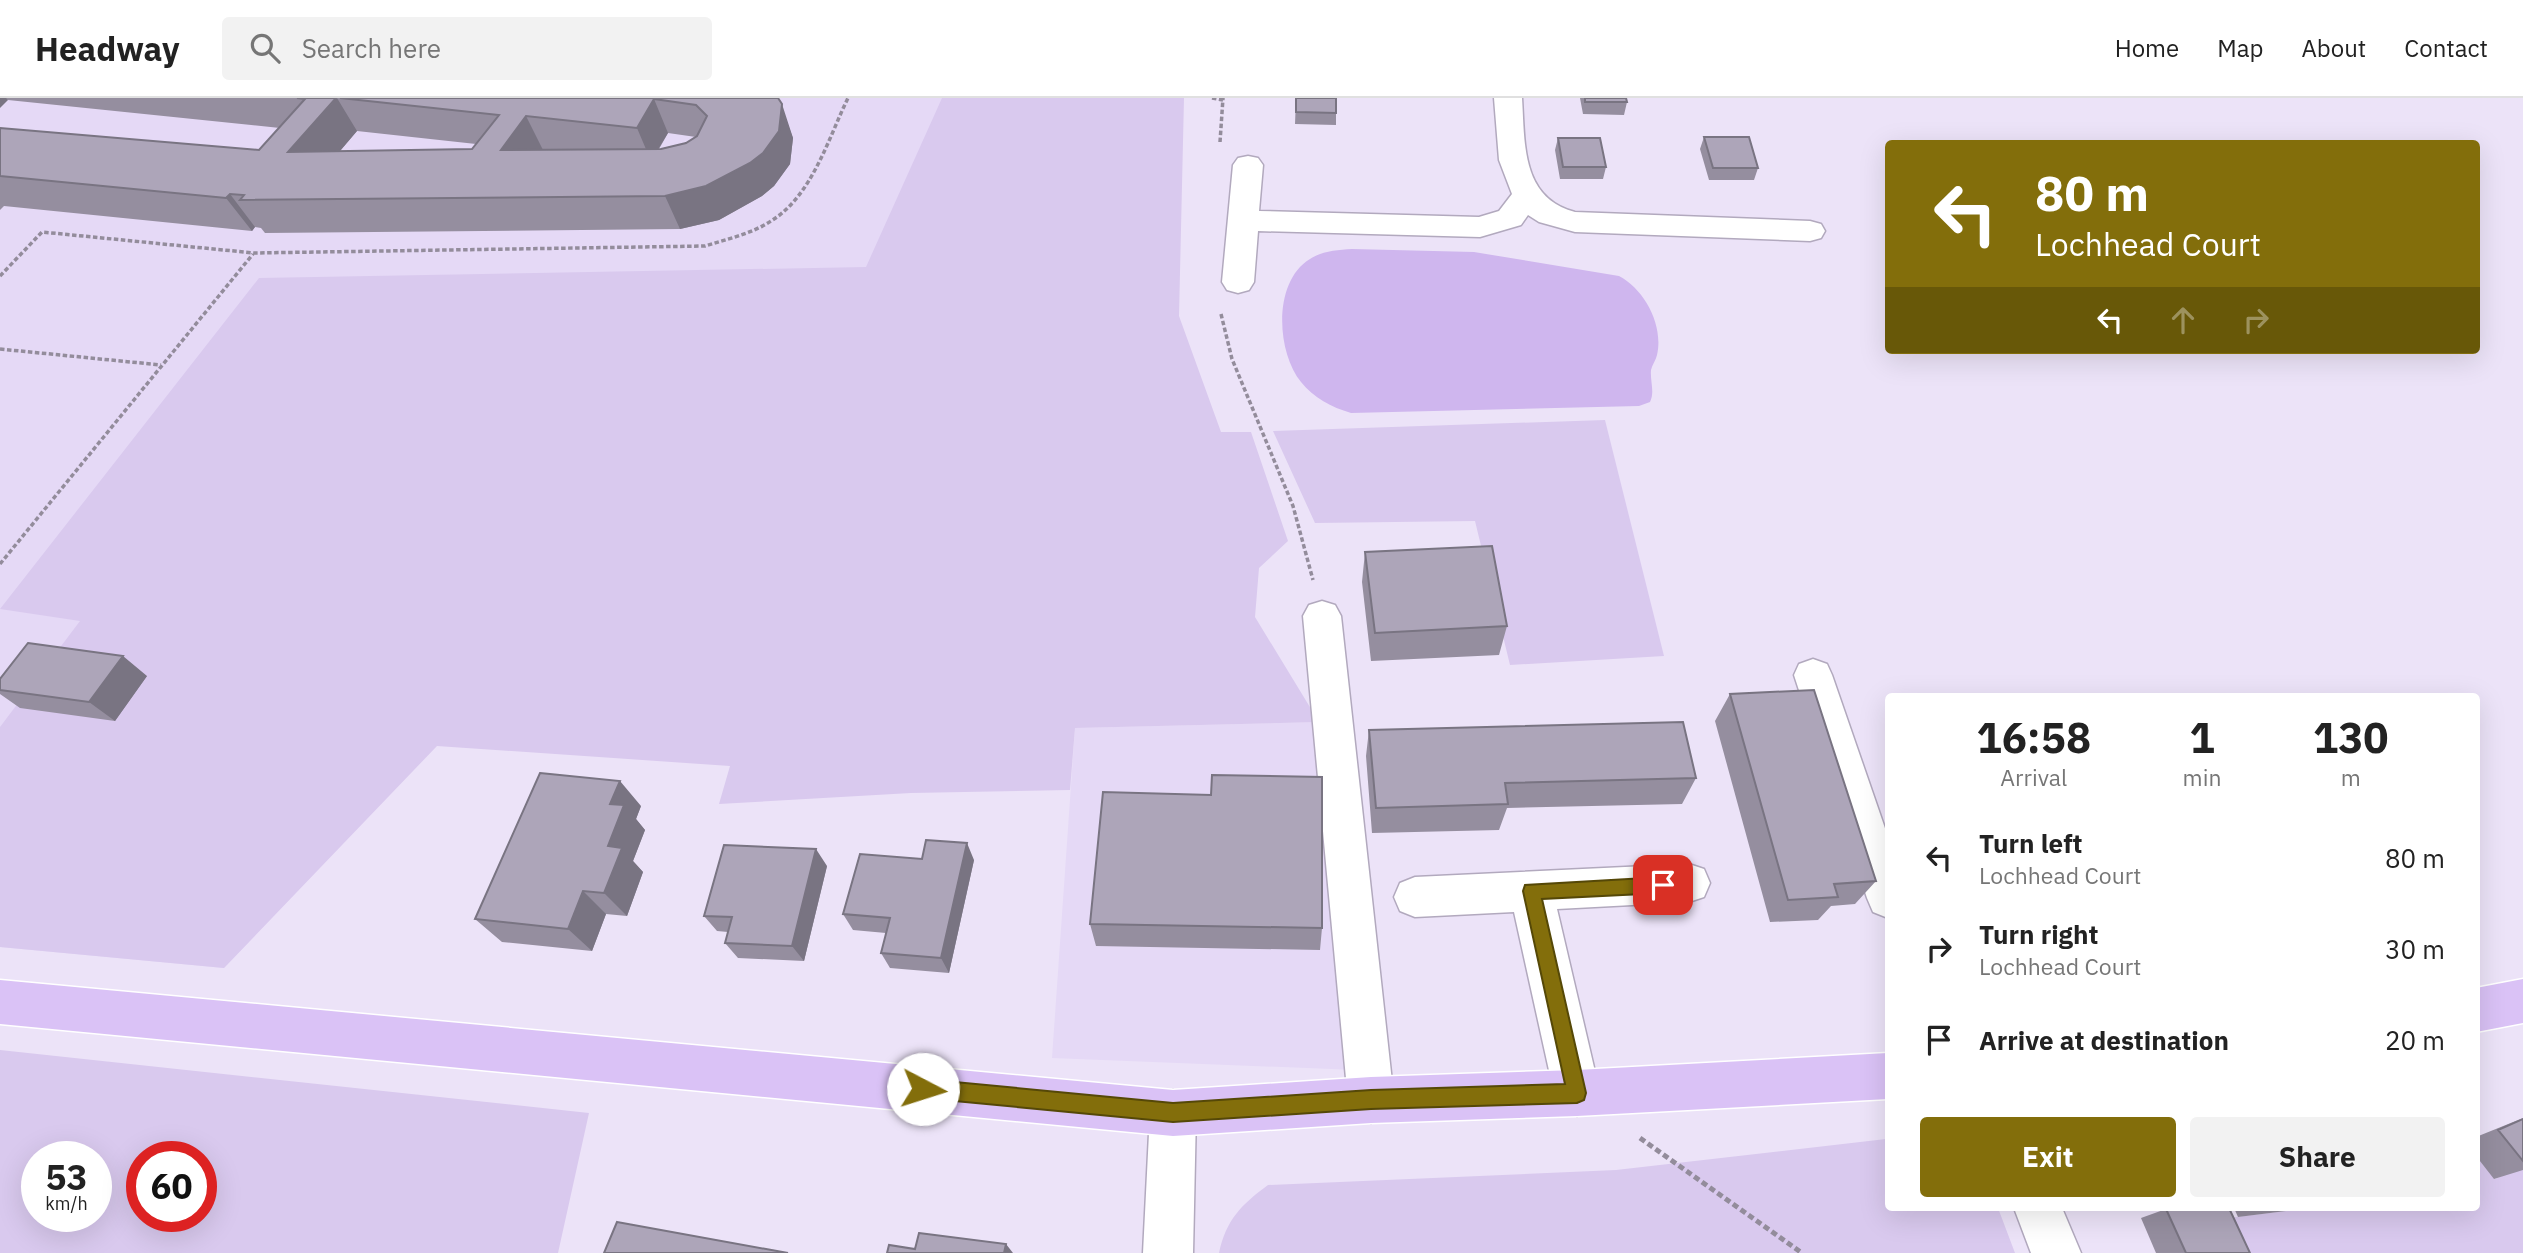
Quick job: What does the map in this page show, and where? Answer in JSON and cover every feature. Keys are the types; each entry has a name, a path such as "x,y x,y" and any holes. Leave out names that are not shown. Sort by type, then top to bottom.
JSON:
{"main road":[{"path":"2480,1009 2523,1001"},
{"path":"0,1002 1173,1112 1885,1076"}],"street":[{"path":"1508,98 1513,152 1526,195 1545,213 1575,222 1810,231"},
{"path":"1238,282 1248,165"},
{"path":"1244,221 1480,227 1510,218 1526,195"},
{"path":"1322,616 1371,1100"},
{"path":"1813,675 1885,889"},
{"path":"1415,897 1689,883"},
{"path":"1531,891 1577,1093"},
{"path":"1168,1253 1173,1112"},
{"path":"2039,1211 2056,1253"}],"path":[{"path":"0,276 42,232 254,253 705,246 745,234 779,216 797,197 848,98"},
{"path":"1212,98 1223,99 1219,153"},
{"path":"0,564 254,253"},
{"path":"1220,310 1233,359 1293,506 1322,616"},
{"path":"0,349 161,365"},
{"path":"1577,1093 1802,1253"}],"shaded area":[{"path":"0,98 1184,98 436,746 224,968 0,947"},
{"path":"942,98 1184,98 1179,316 1221,432 1251,432 1288,541 1259,568 1255,617 1319,722 1075,728 1070,790 911,793 719,804 730,766 437,746 224,968 0,947 0,727 80,621 0,609 259,278 866,267"},
{"path":"1335,250 1474,252 1619,276 1644,299 1658,332 1657,355 1651,370 1650,402 1639,406 1351,413 1330,405 1306,388 1293,369 1283,335 1284,299 1289,283 1298,269 1310,259"},
{"path":"1605,420 1664,656 1510,665 1475,521 1315,523 1273,431"},
{"path":"1319,722 1356,1070 1052,1058 1075,728"},
{"path":"0,1050 589,1113 558,1253 0,1253"},
{"path":"1885,1139 1885,1211 1999,1211 2015,1253 1219,1253 1230,1222 1250,1199 1268,1185 1616,1170"},
{"path":"2480,1161 2495,1179 2523,1167 2523,1253 2219,1253 2204,1221 2286,1211 2480,1211"}],"building":[{"path":"297,98 336,98 288,152 472,149 499,115 340,98 778,98 782,104 779,131 763,153 750,163 706,186 665,196 240,200 244,195 230,194 226,198 0,176 0,128 259,150 305,99","holes":["654,99 696,105 707,116 697,136 686,143 661,149 501,150 526,116 637,128"]},
{"path":"1296,98 1336,98 1336,113 1296,112"},
{"path":"1585,98 1626,98 1627,102 1585,102"},
{"path":"1704,137 1749,137 1758,168 1713,168"},
{"path":"1558,138 1600,138 1606,167 1563,167"},
{"path":"1492,546 1507,626 1375,633 1365,552"},
{"path":"28,643 123,656 89,702 0,690 0,679"},
{"path":"1814,690 1876,881 1834,884 1838,897 1788,900 1730,694"},
{"path":"1683,722 1696,778 1505,783 1508,804 1376,808 1369,730"},
{"path":"540,773 620,781 610,804 624,805 608,846 622,848 604,893 583,891 568,929 475,919"},
{"path":"1212,775 1322,777 1322,928 1090,924 1103,792 1211,795"},
{"path":"926,840 967,843 941,958 881,953 890,918 843,914 860,854 922,859"},
{"path":"724,845 816,849 792,946 725,943 732,917 704,916"},
{"path":"2523,1119 2523,1161 2498,1130"},
{"path":"2167,1211 2230,1211 2250,1253 2186,1253"},
{"path":"617,1222 788,1253 604,1253"},
{"path":"919,1233 1006,1244 1004,1253 887,1253 889,1245 915,1249"}],"route":[{"path":"923,1089 1173,1112 1371,1100 1577,1093 1531,891 1663,885"}]}
